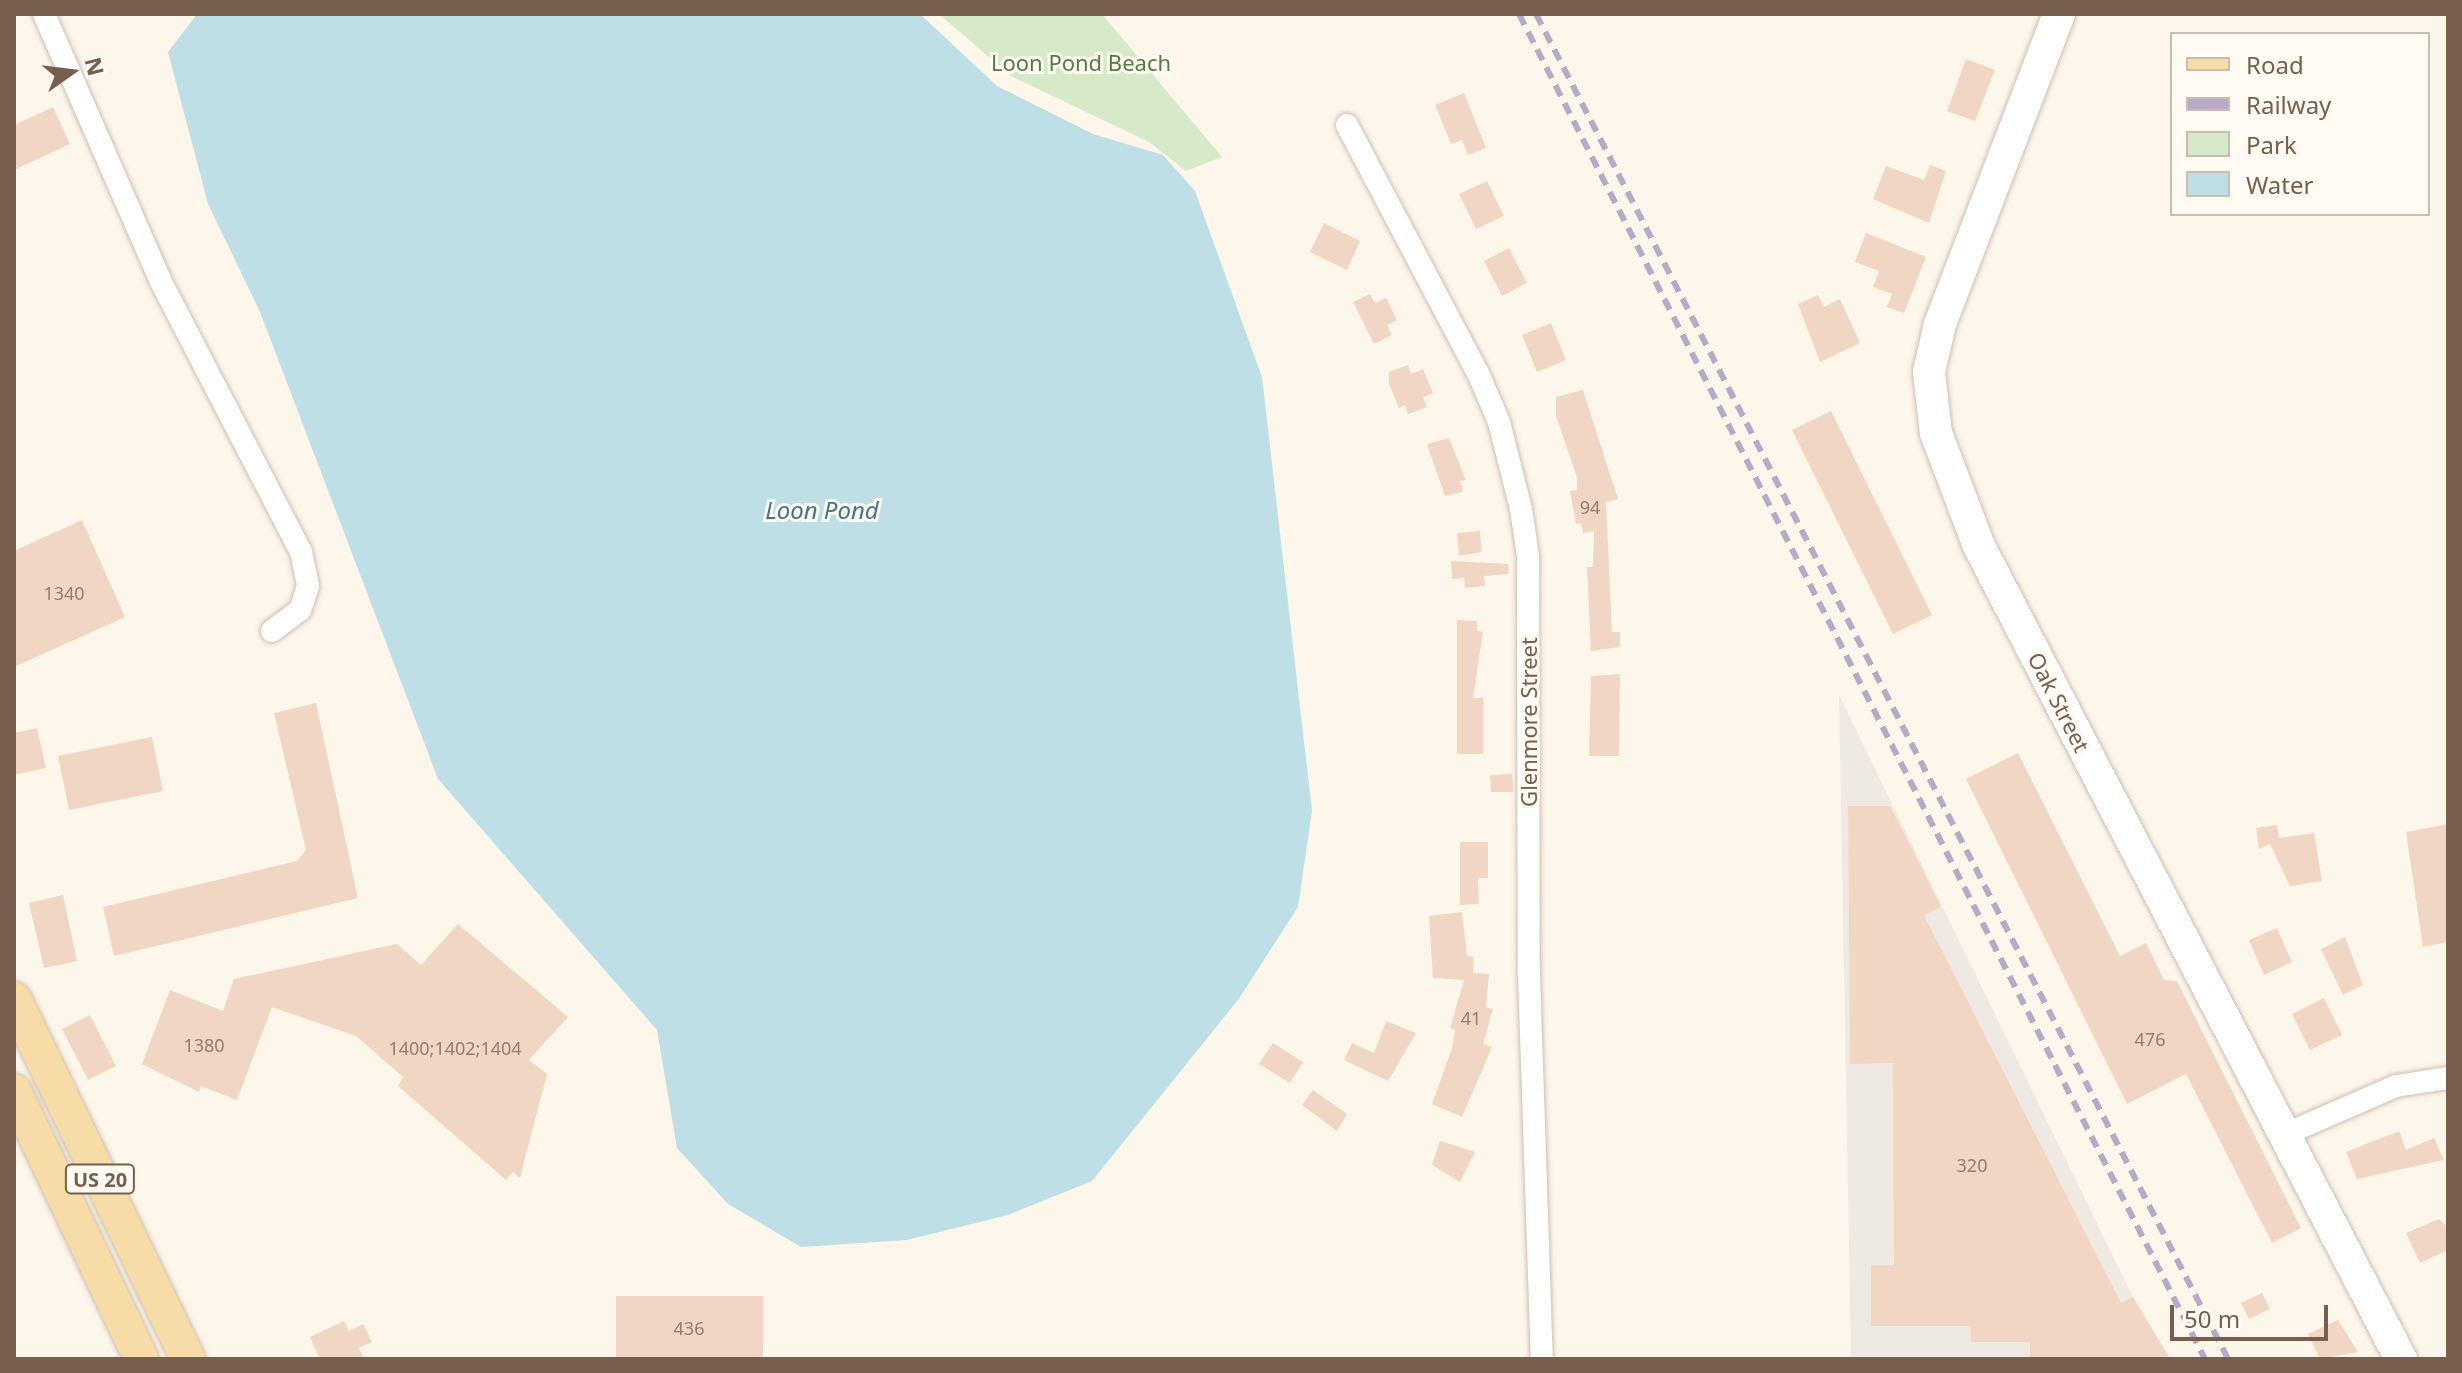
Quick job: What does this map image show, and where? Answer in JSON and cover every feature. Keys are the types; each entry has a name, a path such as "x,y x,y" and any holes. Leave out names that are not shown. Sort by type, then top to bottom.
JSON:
{"main road":[{"name":"US 20","path":"14,999 186,1356"},
{"name":"US 20","path":"14,1091 141,1359"},
{"path":"99,1270 127,1359"}],"street":[{"path":"44,14 160,280 301,552 308,586 300,610 272,631"},
{"name":"Oak Street","path":"2059,14 1940,324 1929,372 1936,433 1979,546 2401,1359"},
{"name":"Glenmore Street","path":"1347,125 1478,373 1499,422 1521,509 1528,556 1529,974 1542,1359"},
{"path":"2286,1134 2396,1086 2448,1078"}],"shaded area":[{"path":"1839,695 2133,1297 2170,1359 1851,1359"}],"green space":[{"name":"Loon Pond Beach","path":"939,14 1102,14 1222,157 1186,171 1149,142 1011,76"}],"water":[{"name":"Loon Pond","path":"197,14 920,14 997,86 1093,134 1163,155 1195,191 1262,377 1312,811 1298,907 1238,1000 1092,1181 1008,1215 907,1240 801,1247 728,1204 677,1148 657,1030 438,779 260,312 208,204 168,52"}],"building":[{"path":"1966,59 1995,70 1975,121 1947,111"},
{"path":"1464,93 1486,148 1468,155 1462,140 1451,144 1435,105"},
{"path":"53,107 70,144 14,170 14,125"},
{"path":"1930,165 1946,171 1929,223 1873,199 1886,166 1924,180"},
{"path":"1487,181 1504,216 1476,229 1459,194"},
{"path":"1324,223 1360,241 1347,270 1310,252"},
{"path":"1866,233 1926,257 1904,313 1887,307 1892,294 1873,287 1879,271 1855,262"},
{"path":"1509,248 1527,283 1502,296 1484,261"},
{"path":"1370,294 1375,303 1386,298 1397,320 1387,325 1392,335 1374,344 1353,302"},
{"path":"1818,295 1824,307 1840,299 1860,343 1820,362 1798,304"},
{"path":"1551,323 1566,360 1537,372 1522,335"},
{"path":"1408,365 1411,374 1423,369 1433,393 1423,397 1427,407 1408,414 1405,405 1399,408 1389,384 1389,372"},
{"path":"1583,390 1618,499 1606,502 1612,632 1620,632 1620,647 1591,651 1587,567 1593,567 1594,531 1583,533 1581,523 1576,524 1570,491 1577,490 1577,477 1556,416 1556,397"},
{"path":"1831,411 1932,615 1893,634 1792,430"},
{"path":"1449,438 1466,480 1460,481 1463,492 1445,496 1427,444"},
{"path":"82,520 125,617 14,667 14,551"},
{"path":"1480,531 1482,552 1459,556 1457,533"},
{"path":"1451,561 1508,564 1509,574 1484,576 1485,586 1465,588 1464,578 1452,579"},
{"path":"1457,620 1477,621 1477,631 1483,632 1473,698 1483,698 1483,754 1457,754"},
{"path":"1620,674 1619,756 1589,756 1591,676"},
{"path":"316,703 358,898 114,956 103,907 297,861 306,850 274,713"},
{"path":"37,728 46,768 14,775 14,733"},
{"path":"152,737 163,791 69,810 58,756"},
{"path":"2018,753 2120,956 2146,943 2164,980 2177,981 2301,1228 2272,1243 2186,1074 2127,1104 1966,779"},
{"path":"1512,774 1513,792 1491,792 1490,775"},
{"path":"1848,806 1890,806 1941,907 1924,915 2121,1303 2133,1297 2170,1359 2030,1359 2030,1342 1971,1342 1970,1326 1871,1326 1871,1265 1894,1265 1893,1063 1850,1064"},
{"path":"2448,824 2448,942 2423,947 2406,832"},
{"path":"2277,825 2279,838 2314,833 2322,881 2290,886 2270,844 2259,849 2256,828"},
{"path":"1460,842 1488,842 1488,878 1478,878 1479,904 1460,905"},
{"path":"63,895 77,961 44,968 29,903"},
{"path":"1462,912 1467,956 1474,957 1473,973 1489,974 1486,1007 1493,1009 1483,1044 1492,1047 1462,1117 1432,1104 1452,1048 1455,1030 1450,1028 1464,980 1433,978 1429,916"},
{"path":"458,924 568,1017 529,1060 547,1074 520,1178 513,1172 506,1180 398,1086 403,1077 356,1036 272,1007 237,1100 201,1086 199,1092 142,1064 170,990 223,1011 234,979 397,944 421,965"},
{"path":"2277,928 2292,962 2264,975 2249,940"},
{"path":"2345,937 2363,985 2343,995 2321,949"},
{"path":"2324,998 2342,1035 2310,1050 2292,1014"},
{"path":"90,1015 116,1066 88,1080 62,1029"},
{"path":"1386,1021 1416,1033 1388,1081 1344,1060 1352,1043 1374,1053"},
{"path":"1273,1043 1303,1062 1290,1083 1259,1064"},
{"path":"1313,1090 1347,1114 1337,1131 1302,1105"},
{"path":"2399,1131 2406,1150 2434,1138 2444,1160 2357,1179 2346,1152"},
{"path":"1440,1141 1475,1152 1460,1182 1432,1165"},
{"path":"2439,1219 2448,1228 2448,1250 2420,1263 2406,1233"},
{"path":"2262,1293 2270,1309 2249,1319 2241,1303"},
{"path":"616,1296 763,1296 763,1359 616,1359"},
{"path":"2338,1320 2358,1352 2320,1359 2308,1334"},
{"path":"344,1321 349,1331 363,1324 372,1342 359,1348 364,1359 320,1359 310,1337"}],"railway":[{"path":"1519,14 2205,1359"},
{"path":"1536,14 2228,1359"}]}
